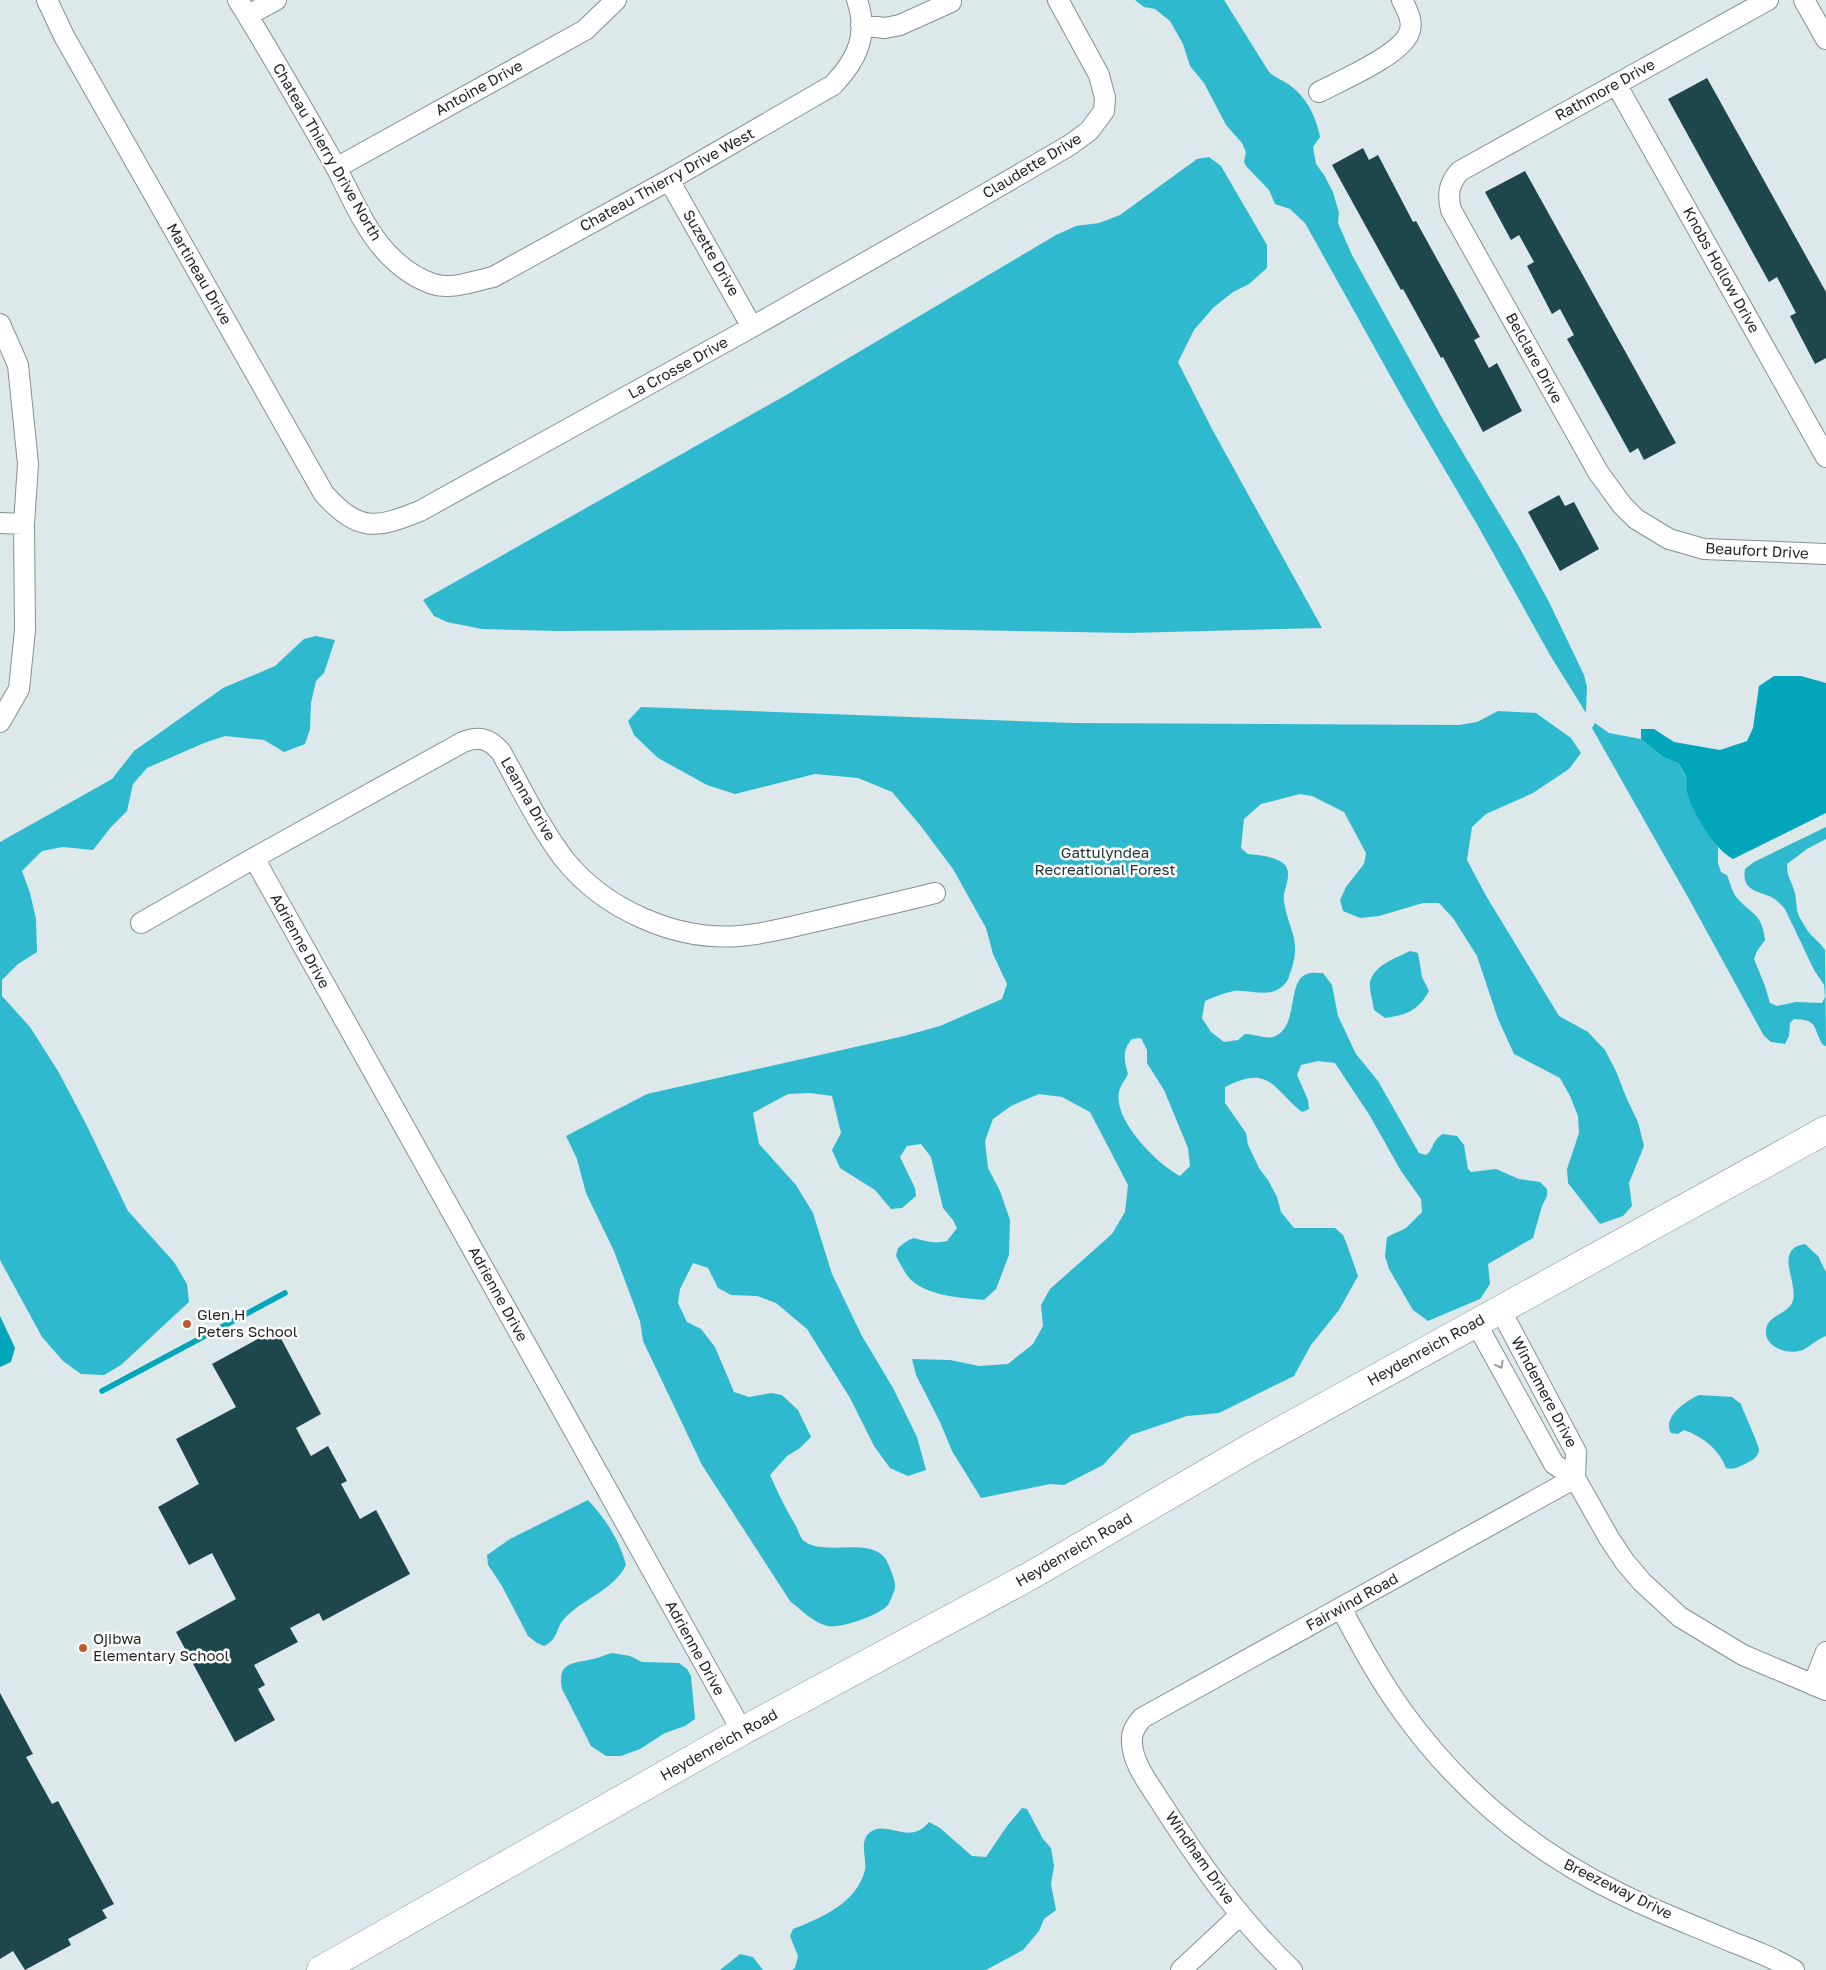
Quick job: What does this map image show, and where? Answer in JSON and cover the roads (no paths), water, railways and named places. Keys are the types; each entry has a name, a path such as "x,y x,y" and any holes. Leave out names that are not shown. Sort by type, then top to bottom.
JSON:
{"street":[{"name":"Martineau Drive","path":"47,0 64,36 324,494 336,507 354,519 374,524"},
{"path":"243,8 276,0"},
{"name":"Antoine Drive","path":"336,168 585,30 616,0"},
{"name":"Chateau Thierry Drive West","path":"434,284 469,283 492,277 669,180 833,85 847,70 856,54 861,25 857,0"},
{"name":"Claudette Drive","path":"977,199 1070,145 1089,131 1104,111 1105,98 1099,75 1058,0"},
{"path":"1319,92 1377,62 1398,47 1409,34 1410,17 1402,0"},
{"name":"Rathmore Drive","path":"1449,189 1453,179 1460,171 1768,0"},
{"path":"1804,0 1826,39"},
{"path":"861,25 885,28 900,25 951,2"},
{"name":"Chateau Thierry Drive North","path":"243,8 336,168 368,228 385,251 401,266 434,284"},
{"name":"Knobs Hollow Drive","path":"1616,84 1826,457"},
{"name":"Suzette Drive","path":"669,180 752,327"},
{"name":"Belclare Drive","path":"1449,189 1451,210 1598,472 1622,505 1636,519"},
{"name":"La Crosse Drive","path":"374,524 389,523 420,511 752,327 977,199"},
{"path":"0,324 18,365 28,464 24,524 25,630 18,689 0,722"},
{"name":"Beaufort Drive","path":"1636,519 1669,539 1704,549 1826,554"},
{"path":"0,523 24,524"},
{"name":"Leanna Drive","path":"141,923 254,858 463,742 474,738 485,739 494,744 501,752 537,818 565,860 583,879 612,902 628,911 668,927 705,935 739,936 774,931 935,893"},
{"name":"Adrienne Drive","path":"254,858 742,1731"},
{"name":"Heydenreich Road","path":"321,1970 742,1731 1030,1576 1248,1449 1826,1130"},
{"name":"Windemere Drive","path":"1500,1309 1576,1452 1576,1478"},
{"name":"Windemere Drive","path":"1476,1323 1554,1464 1576,1478 1609,1538 1625,1562 1662,1602 1680,1617 1743,1655 1819,1687"},
{"name":"Fairwind Road","path":"1133,1732 1142,1718 1576,1478"},
{"name":"Breezeway Drive","path":"1341,1608 1384,1683 1421,1736 1462,1783 1515,1830 1534,1845 1563,1863 1621,1895 1762,1954 1794,1970"},
{"path":"1819,1687 1826,1652"},
{"name":"Windham Drive","path":"1133,1732 1132,1742 1136,1758 1149,1784 1195,1854 1240,1915 1292,1970"},
{"path":"1181,1970 1240,1915"}],"waterway":[{"path":"102,1391 285,1293"}],"place":[{"name":"Glen H Peters School","path":"187,1324"},
{"name":"Ojibwa Elementary School","path":"83,1648"}],"park label":[{"name":"Gattulyndea Recreational Forest","path":"1105,862"}]}
